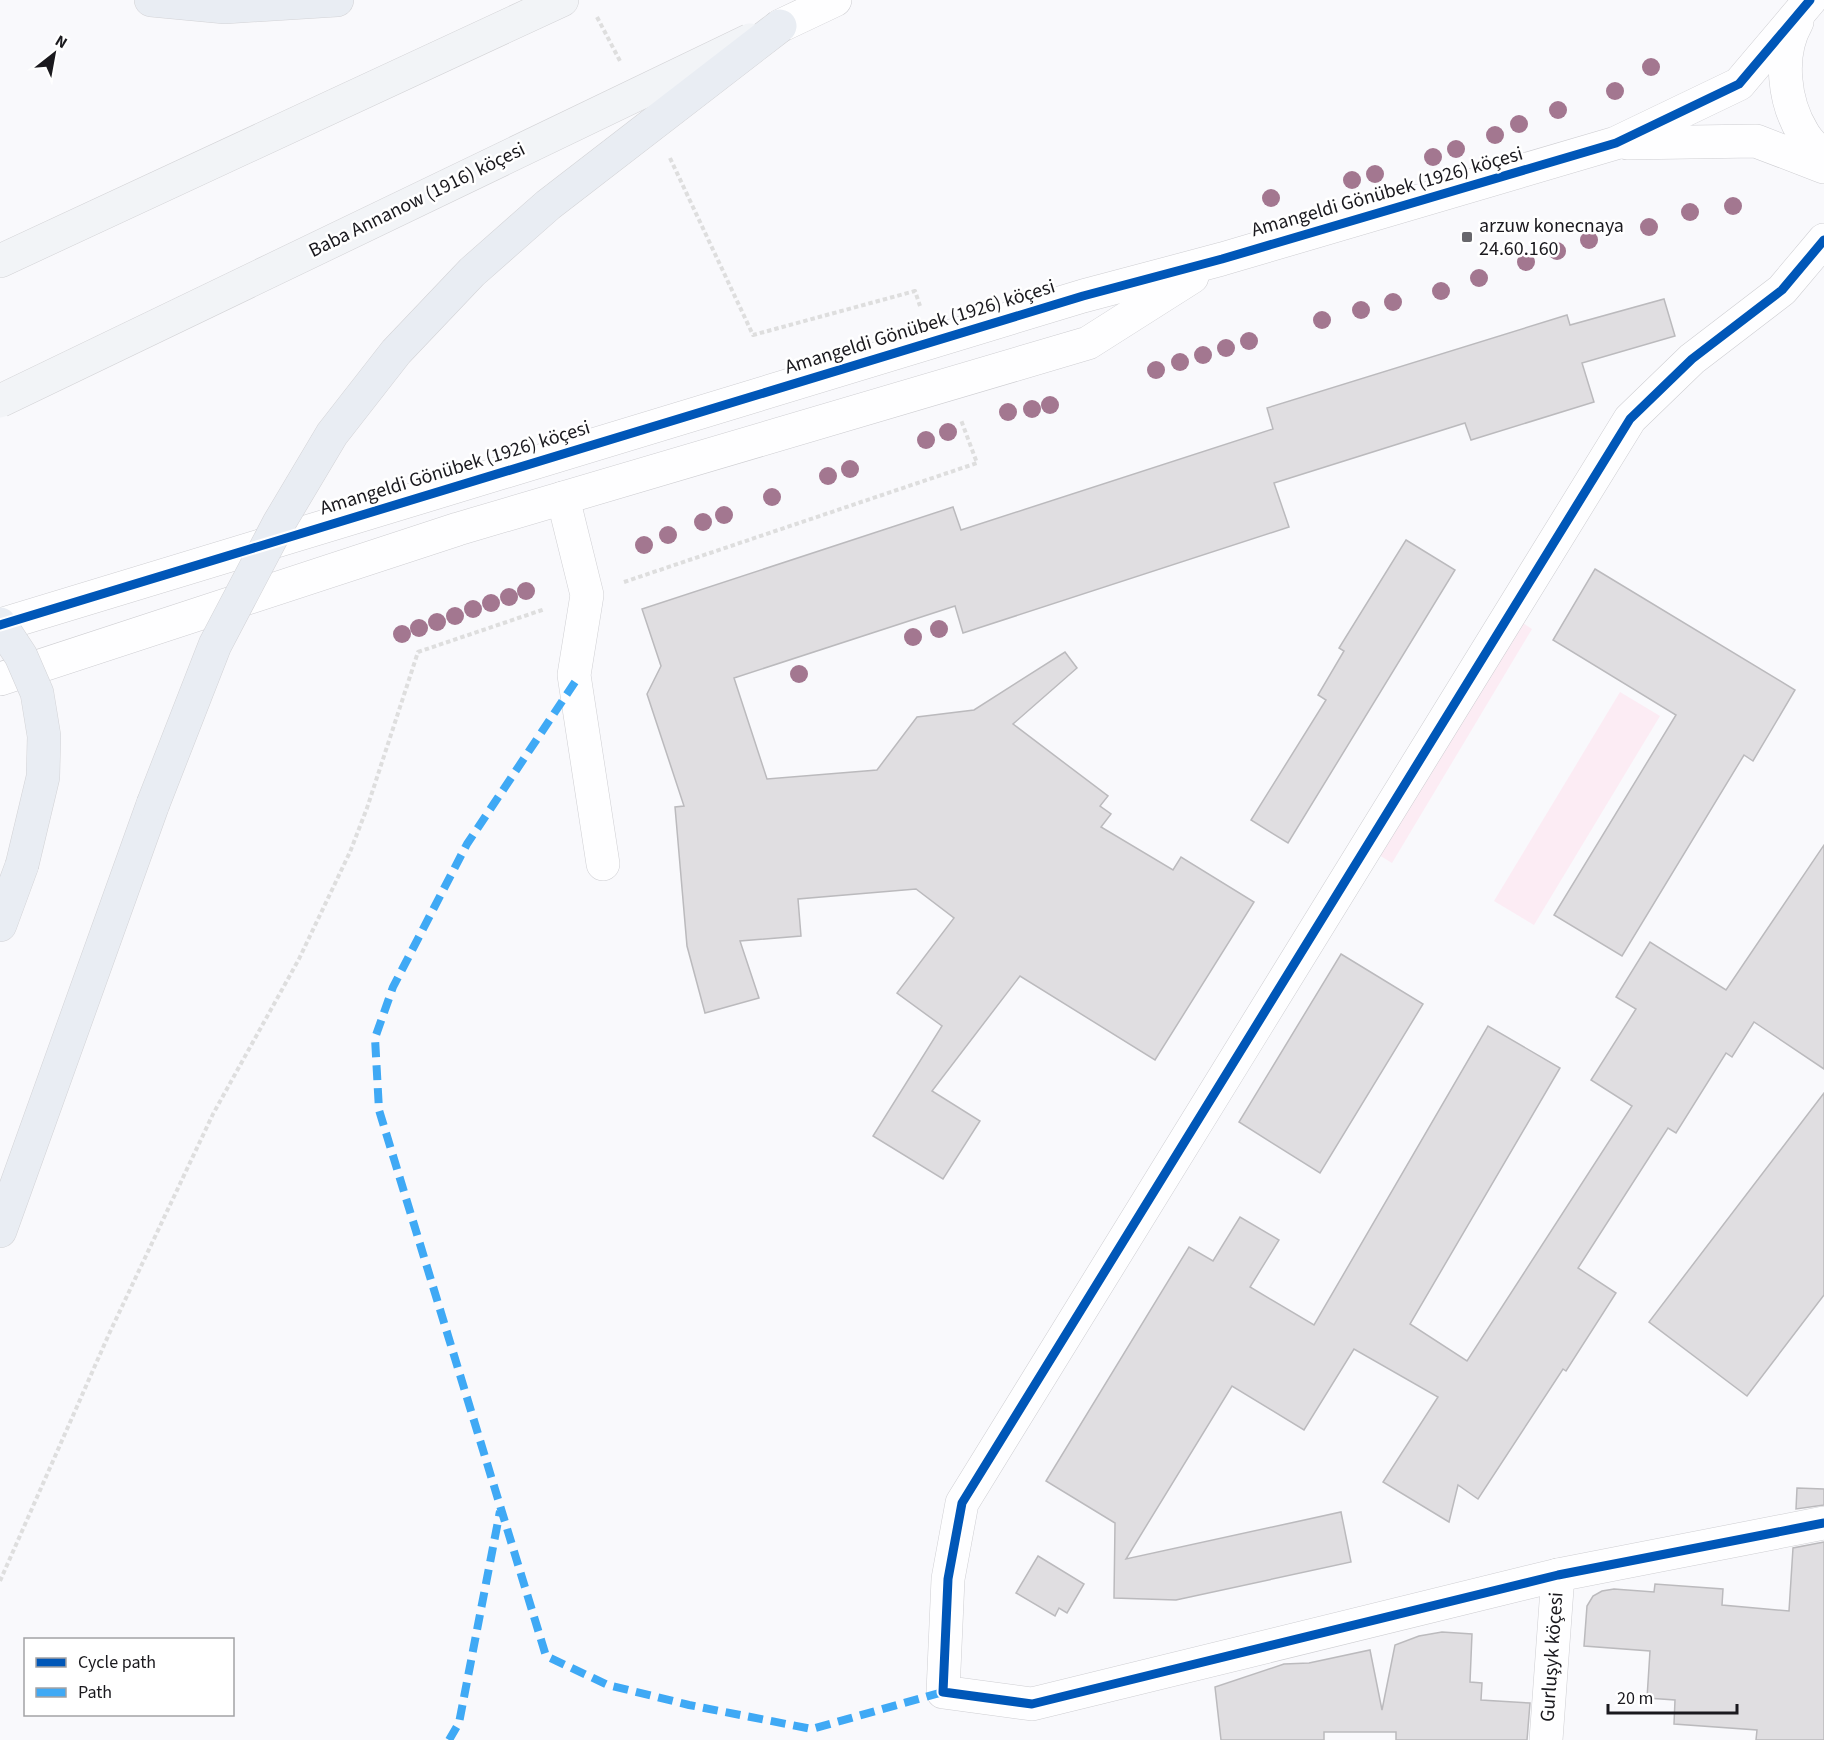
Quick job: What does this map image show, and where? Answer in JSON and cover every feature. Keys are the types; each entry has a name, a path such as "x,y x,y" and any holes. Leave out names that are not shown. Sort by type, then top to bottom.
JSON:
{"highway":[{"path":"151,0 225,7 337,0"},
{"path":"0,1231 153,804 215,645 279,523 332,434 396,352 472,272 548,205 780,26"},
{"path":"0,625 21,656 37,693 44,736 43,777 22,865 0,925"}],"main road":[{"path":"0,261 562,0"},
{"name":"Baba Annanow (1916) köçesi","path":"0,401 780,26"}],"street":[{"name":"Baba Annanow (1916) köçesi","path":"780,26 835,0"},
{"name":"Amangeldi Gönübek (1926) köçesi","path":"0,625 1083,296 1222,259 1616,143 1739,84 1810,0"},
{"name":"Amangeldi Gönübek (1926) köçesi","path":"1810,0 1793,30 1785,65 1789,101 1803,134 1824,158"},
{"name":"Amangeldi Gönübek (1926) köçesi","path":"1616,143 1756,141 1824,167"},
{"path":"1824,240 1782,290 1692,359 1630,419 962,1503 948,1580 943,1692 1032,1704 1558,1575 1824,1523"},
{"name":"Amangeldi Gönübek (1926) köçesi","path":"0,679 458,529 1088,343 1222,259"},
{"path":"563,498 587,595 574,675 603,864"},
{"name":"Gurluşyk köçesi","path":"1546,1740 1558,1575"}],"path":[{"path":"594,10 621,62"},
{"path":"668,154 753,335 915,291 933,341"},
{"path":"0,1581 109,1334 213,1114 299,959 350,852 367,808 418,652 977,463 949,384"}],"shaded area":[{"path":"1520,621 1532,629 1392,863 1379,855"},
{"path":"1620,692 1660,716 1534,925 1494,901"}],"building":[{"path":"1664,299 1675,336 1582,363 1594,402 1471,440 1465,423 1274,483 1289,527 963,633 955,606 734,678 767,779 877,770 917,717 974,710 1065,652 1077,668 1013,724 1108,796 1100,806 1111,814 1101,827 1173,870 1181,857 1254,902 1155,1060 1020,976 932,1091 980,1121 943,1179 873,1136 942,1026 897,993 954,918 916,889 798,899 801,936 740,941 759,998 705,1013 687,946 675,807 684,806 647,694 661,666 642,609 953,507 961,530 1273,429 1267,408 1567,315 1570,325"},
{"path":"1406,540 1455,570 1288,843 1251,820 1326,700 1318,695 1344,651 1339,648"},
{"path":"1595,569 1795,690 1753,761 1744,755 1622,956 1554,915 1676,715 1553,640"},
{"path":"1824,845 1824,1069 1754,1022 1732,1057 1726,1053 1676,1133 1668,1128 1578,1268 1616,1293 1566,1371 1563,1369 1478,1499 1458,1485 1449,1522 1383,1482 1438,1397 1354,1349 1304,1430 1232,1386 1126,1559 1341,1512 1351,1562 1176,1600 1114,1598 1115,1523 1046,1481 1189,1247 1213,1261 1240,1217 1279,1240 1250,1287 1314,1325 1488,1026 1560,1068 1410,1324 1467,1361 1632,1106 1591,1080 1636,1009 1616,997 1650,942 1726,990"},
{"path":"1341,954 1423,1004 1320,1173 1239,1122"},
{"path":"1824,1093 1824,1295 1747,1396 1649,1322"},
{"path":"1797,1488 1824,1489 1824,1505 1796,1509"},
{"path":"1824,1542 1824,1740 1756,1740 1757,1730 1674,1724 1675,1700 1647,1698 1650,1651 1584,1646 1587,1606 1593,1596 1602,1591 1614,1589 1654,1592 1655,1584 1723,1589 1722,1605 1789,1611 1793,1548"},
{"path":"1038,1556 1084,1584 1067,1613 1059,1608 1055,1616 1016,1593"},
{"path":"1442,1632 1472,1634 1470,1682 1482,1683 1481,1700 1530,1703 1527,1740 1396,1740 1396,1732 1324,1732 1324,1740 1221,1740 1215,1687 1284,1664 1309,1663 1370,1650 1382,1710 1395,1645 1419,1636"}],"marked path":[{"path":"575,682 467,844 393,987 375,1038 379,1110 546,1656 608,1685 689,1705 812,1729 943,1692"},
{"path":"449,1740 459,1723 500,1511"}],"cycle path":[{"path":"0,625 1083,296 1222,259 1616,143 1739,84 1810,0"},
{"path":"1824,240 1782,290 1692,359 1630,419 962,1503 948,1579 943,1692 1032,1704 1558,1575 1824,1523"}],"place":[{"name":"arzuw konecnaya 24.60.160","path":"1467,237"}]}
